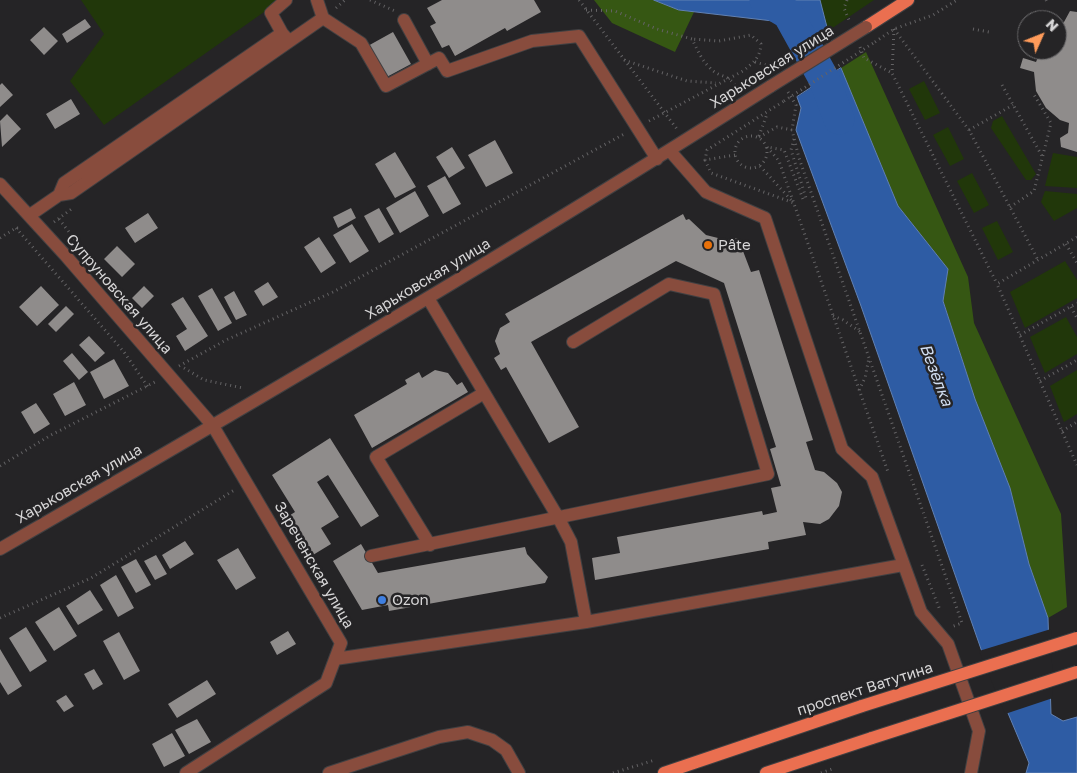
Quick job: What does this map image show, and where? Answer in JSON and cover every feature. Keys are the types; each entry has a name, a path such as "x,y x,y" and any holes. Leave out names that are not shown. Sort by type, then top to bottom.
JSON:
{"main road":[{"path":"866,28 908,0"},
{"name":"проспект Ватутина","path":"664,773 862,706 1077,638"},
{"path":"766,773 1077,672"}],"street":[{"path":"286,0 271,13 286,37"},
{"path":"316,0 323,18 361,43 386,86 439,58 447,71 532,41 579,36 657,159"},
{"path":"30,215 59,195 71,193 286,37 323,18"},
{"path":"404,20 428,64"},
{"name":"Харьковская улица","path":"0,549 213,426 428,298 670,151 866,28"},
{"path":"670,151 706,192 765,218 842,449 872,477 921,612 948,644 978,731 971,773"},
{"name":"Супруновская улица","path":"0,184 30,215 213,426"},
{"path":"371,556 768,474 714,294 669,284 573,342"},
{"path":"428,298 559,518 571,542 586,622"},
{"path":"430,544 376,457 484,392"},
{"name":"Зареченская улица","path":"186,773 326,683 341,643 213,426"},
{"path":"335,659 586,622 903,565"},
{"path":"329,773 440,737 468,732 492,740 506,750 519,773"}],"path":[{"path":"370,0 394,10 404,20"},
{"path":"579,0 677,129 684,124"},
{"path":"844,8 847,0"},
{"path":"794,203 711,174 704,160 708,150 768,113 894,29 932,15 957,0"},
{"path":"1046,0 1048,4"},
{"path":"0,466 51,435 148,387 226,340 333,292 731,78 755,62 761,44 751,35 719,40 692,39 658,29 615,12 586,10"},
{"path":"894,29 892,73 997,284 1077,465"},
{"path":"894,29 969,130 1038,260"},
{"path":"973,29 989,32"},
{"path":"692,39 709,68 731,78 739,91 731,96"},
{"path":"864,58 892,73"},
{"path":"623,60 687,81 717,84"},
{"path":"755,62 772,66"},
{"path":"1002,85 1043,157"},
{"path":"1010,207 1034,191 1051,123 1033,93"},
{"path":"796,105 792,130 794,139 962,623"},
{"path":"969,130 1013,105"},
{"path":"759,137 768,113"},
{"path":"759,137 778,127 792,130"},
{"path":"767,147 768,154 760,166 747,168 741,165 735,155 736,144 740,139 752,135 759,137 779,161 888,474"},
{"path":"767,147 784,150 803,199 806,198 791,150 794,139"},
{"path":"704,160 735,155"},
{"path":"760,166 794,203"},
{"path":"59,219 90,258"},
{"path":"16,228 124,352 148,387"},
{"path":"997,284 1077,237"},
{"path":"1066,244 1077,263"},
{"path":"1020,336 1077,303"},
{"path":"1070,306 1077,318"},
{"path":"833,316 843,320 862,333"},
{"path":"858,390 864,378 870,356"},
{"path":"174,359 180,366 204,380 243,388"},
{"path":"1040,380 1077,360"},
{"path":"1062,431 1077,422"},
{"path":"0,618 91,578 247,483"},
{"path":"919,558 940,611"}],"green space":[{"path":"81,0 281,0 104,125 70,81 104,34"},
{"path":"594,0 654,0 679,10 694,12 675,52 612,23"},
{"path":"820,0 874,0 828,31"},
{"path":"866,52 968,277 974,323 1061,514 1067,607 1048,618 1029,564 1010,488 975,399 943,300 948,269 898,206 841,68"},
{"path":"924,81 940,113 925,120 909,89"},
{"path":"1002,116 1036,174 1031,180 1026,180 991,128 993,121"},
{"path":"948,127 964,159 950,166 933,135"},
{"path":"1053,153 1077,157 1077,188 1045,186"},
{"path":"972,173 989,205 974,213 957,181"},
{"path":"1045,191 1077,194 1077,208 1054,221 1041,202"},
{"path":"997,221 1013,252 998,260 982,228"},
{"path":"1065,261 1077,280 1077,298 1025,328 1010,292"},
{"path":"1066,317 1077,337 1077,354 1045,373 1030,337"},
{"path":"1077,370 1077,414 1064,422 1050,386"}],"water":[{"path":"654,0 820,0 828,31 798,49 785,31 773,21 679,10"},
{"path":"841,68 898,206 948,269 943,301 975,399 1010,488 1029,564 1048,618 1051,714 1063,721 1077,717 1077,773 1026,773 1029,763 981,649 861,306 796,130 801,108 797,97"}],"pier":[{"path":"1051,629 1053,698 1005,714 979,651"}],"building":[{"path":"442,0 534,0 541,12 507,31 505,28 455,56 449,45 442,48 430,26 436,23 427,8"},
{"path":"1070,11 1077,12 1077,152 1061,147 1060,138 1068,133 1069,123 1060,120 1046,108 1036,91 1034,72 1020,68 1022,60 1036,62 1037,60 1067,60 1067,16"},
{"path":"85,19 91,27 67,43 62,34"},
{"path":"44,27 58,41 44,55 30,40"},
{"path":"393,32 411,64 383,79 366,47"},
{"path":"2,83 13,95 0,107 0,85"},
{"path":"71,99 80,114 55,129 46,114"},
{"path":"7,114 21,129 2,147 0,121"},
{"path":"495,140 513,173 486,187 468,155"},
{"path":"452,147 465,168 449,178 436,157"},
{"path":"395,152 416,187 395,198 375,164"},
{"path":"445,176 461,204 443,214 427,186"},
{"path":"415,191 429,216 400,233 386,208"},
{"path":"351,208 356,218 338,228 333,217"},
{"path":"379,208 394,234 379,243 364,216"},
{"path":"148,213 158,228 135,243 125,228"},
{"path":"683,214 686,220 689,219 706,235 726,240 738,238 751,272 759,270 813,440 806,442 815,470 824,472 837,483 842,492 839,506 829,519 820,524 803,522 806,535 768,542 769,549 595,580 592,558 620,553 617,537 762,511 763,515 777,512 771,488 781,486 770,449 776,447 724,283 676,261 531,342 579,427 549,443 506,367 501,370 494,358 500,354 495,341 500,328 510,322 505,314"},
{"path":"352,224 369,251 350,263 333,235"},
{"path":"319,237 336,263 321,273 304,247"},
{"path":"117,246 135,264 122,277 104,259"},
{"path":"268,282 278,297 263,306 254,291"},
{"path":"41,286 59,305 37,326 19,307"},
{"path":"144,286 154,296 142,308 132,298"},
{"path":"212,288 232,323 218,331 198,296"},
{"path":"234,291 247,315 236,320 224,297"},
{"path":"183,297 208,336 185,351 176,336 187,329 171,304"},
{"path":"66,306 74,314 56,332 48,324"},
{"path":"89,336 105,353 95,362 79,345"},
{"path":"72,353 88,372 79,380 63,361"},
{"path":"114,359 129,386 104,399 90,372"},
{"path":"435,370 448,373 457,385 462,382 468,392 372,448 354,415 407,384 405,380 419,372 422,378"},
{"path":"74,382 86,405 65,416 53,394"},
{"path":"36,403 50,424 34,434 21,412"},
{"path":"330,438 379,516 361,527 328,475 317,482 339,517 321,528 331,544 308,558 284,519 295,512 272,475"},
{"path":"185,541 194,554 170,569 162,555"},
{"path":"361,544 378,573 525,547 527,554 548,577 545,583 389,611 388,605 362,610 333,561"},
{"path":"238,548 256,578 236,590 217,560"},
{"path":"156,555 167,574 155,580 144,561"},
{"path":"136,559 151,585 136,593 121,567"},
{"path":"116,575 134,608 118,617 100,585"},
{"path":"90,590 103,610 78,625 66,606"},
{"path":"59,607 77,636 54,651 35,622"},
{"path":"26,627 47,661 30,672 9,638"},
{"path":"288,631 296,644 277,655 270,642"},
{"path":"119,632 140,671 124,680 103,641"},
{"path":"0,649 22,686 8,695 0,682"},
{"path":"94,669 103,684 93,690 84,674"},
{"path":"207,680 216,694 177,718 168,704"},
{"path":"66,695 74,706 64,712 56,701"},
{"path":"197,719 211,742 189,754 175,730"},
{"path":"172,733 185,756 164,767 152,744"}],"waterway":[{"name":"Везёлка","path":"765,0 788,14 824,79 839,119"}],"place":[{"name":"Pâte","path":"708,245"},
{"name":"Ozon","path":"382,600"}]}
